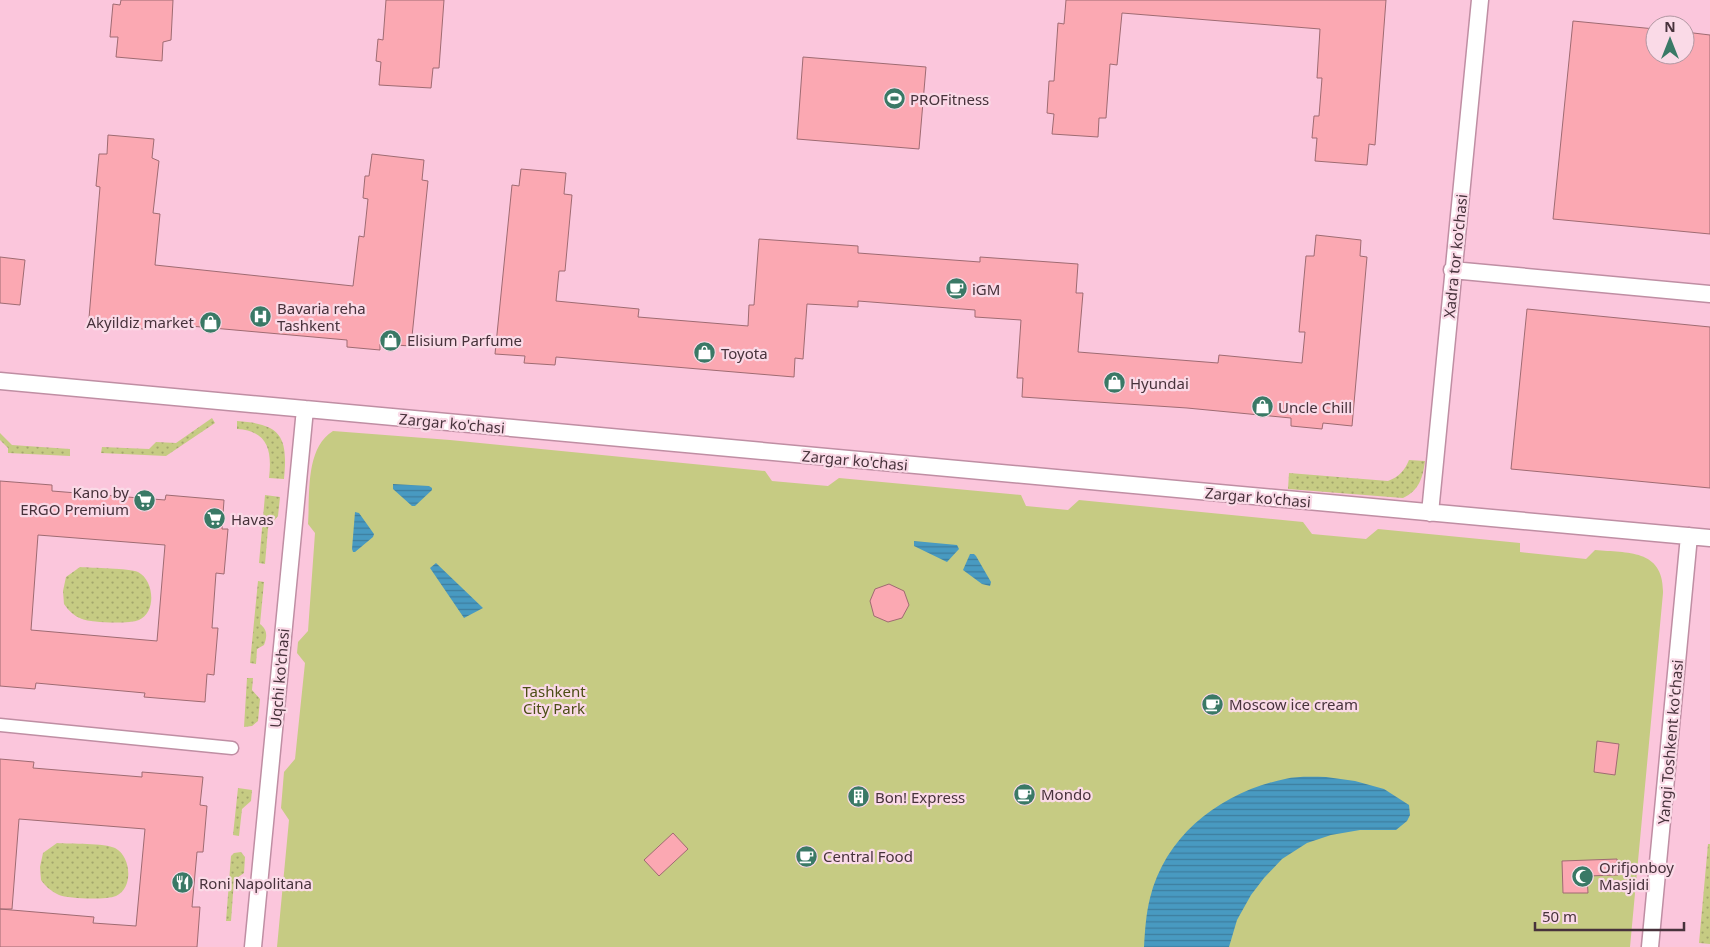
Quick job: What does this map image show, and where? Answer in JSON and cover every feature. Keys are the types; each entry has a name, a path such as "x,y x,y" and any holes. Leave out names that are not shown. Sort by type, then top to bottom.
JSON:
{"street":[{"name":"Xadra tor ko'chasi","path":"1430,512 1452,270 1480,0"},
{"path":"1452,270 1710,294"},
{"name":"Zargar ko'chasi","path":"0,381 1710,538"},
{"name":"Uqchi ko'chasi","path":"253,947 305,409"},
{"name":"Yangi Toshkent ko'chasi","path":"1650,947 1689,536"},
{"path":"0,725 232,748"}],"green space":[{"path":"212,418 215,423 166,456 101,453 102,447 149,449 156,442 176,443"},
{"path":"237,421 264,425 279,435 285,453 284,479 269,478 270,460 266,444 256,434 237,429"},
{"name":"Tashkent City Park","path":"333,431 450,440 765,471 772,481 828,486 839,478 1021,495 1026,506 1068,510 1079,500 1303,522 1312,534 1366,539 1378,529 1520,543 1520,552 1586,559 1595,550 1631,553 1642,556 1651,561 1657,568 1662,579 1663,593 1630,947 277,947 289,820 281,808 284,772 295,759 305,663 297,653 298,642 308,631 315,533 308,524 309,486 313,460 324,439"},
{"path":"0,433 12,445 70,449 70,456 8,453 8,448 0,440"},
{"path":"1409,460 1425,461 1419,483 1413,492 1403,498 1288,489 1289,473 1388,481 1401,473"},
{"path":"265,495 280,497 278,516 268,528 265,564 259,563"},
{"path":"80,567 138,572 143,576 150,589 151,603 145,616 134,621 110,622 87,620 74,615 64,604 63,591 66,577"},
{"path":"258,581 264,582 260,624 266,631 266,636 264,645 257,649 256,664 250,663"},
{"path":"247,678 253,678 252,690 260,699 258,721 252,726 244,727"},
{"path":"238,788 252,790 251,801 242,809 239,836 233,835"},
{"path":"57,843 104,845 115,848 120,852 127,865 128,879 122,892 116,896 88,899 59,895 47,887 41,880 40,867 43,853"},
{"path":"1708,844 1710,844 1710,944 1699,943"},
{"path":"241,852 245,857 244,873 234,880 231,921 226,921 231,856 234,853"}],"water":[{"path":"393,484 429,486 432,490 415,506 412,506 393,489"},
{"path":"355,512 359,513 374,534 373,537 353,552 352,549"},
{"path":"914,541 957,545 959,549 947,562 914,546"},
{"path":"970,554 976,556 991,582 990,586 982,584 963,570"},
{"path":"436,563 483,608 464,618 430,568"},
{"path":"1326,777 1355,781 1384,789 1409,805 1410,815 1407,821 1396,830 1360,830 1331,835 1307,843 1282,859 1251,895 1237,920 1229,947 1144,947 1150,898 1158,875 1169,854 1200,819 1219,805 1262,785 1290,778"}],"building":[{"path":"121,0 173,0 171,40 163,42 162,61 116,57 118,37 110,37 113,4 120,5"},
{"path":"386,0 444,0 439,68 433,68 431,88 379,85 381,62 376,61 378,39 383,40"},
{"path":"1066,0 1386,0 1375,145 1369,144 1367,165 1315,161 1317,138 1312,138 1314,116 1319,116 1322,78 1317,78 1320,29 1122,13 1117,65 1110,64 1106,118 1099,118 1098,137 1052,134 1054,114 1047,113 1049,81 1054,81 1058,23 1064,24"},
{"path":"1573,21 1645,28 1645,65 1695,65 1695,33 1710,35 1710,234 1553,219"},
{"path":"803,57 926,67 919,149 797,139"},
{"path":"108,135 154,139 152,158 159,161 153,213 160,214 155,265 353,286 359,236 364,237 368,199 363,198 365,176 369,176 372,154 424,160 422,180 428,181 411,346 380,344 380,350 347,347 347,340 145,322 144,329 120,327 120,321 89,318 100,187 96,186 99,154 107,154"},
{"path":"521,169 566,173 564,194 572,195 565,271 559,271 556,301 639,309 638,317 748,326 749,305 754,305 759,239 858,246 858,253 980,262 980,257 1078,264 1076,293 1083,293 1078,352 1218,363 1219,355 1302,363 1305,332 1299,332 1306,256 1314,256 1316,235 1361,240 1360,256 1367,257 1352,426 1323,423 1322,429 1291,426 1291,418 1187,408 1022,397 1023,378 1017,378 1021,320 975,317 975,310 858,301 858,307 807,304 803,359 795,358 794,377 556,357 555,365 524,363 525,356 495,354 512,185 519,186"},
{"path":"0,257 25,260 20,305 0,303"},
{"path":"1527,309 1710,327 1710,488 1511,469"},
{"path":"0,481 52,485 52,491 165,500 166,495 224,500 222,529 228,529 224,574 216,573 212,628 218,628 214,675 207,674 205,702 144,697 145,693 36,683 35,689 0,686","holes":["38,535 165,545 157,641 31,630"]},
{"path":"889,584 904,591 909,605 902,618 888,622 874,616 870,601 875,589"},
{"path":"1597,741 1619,744 1615,775 1594,772"},
{"path":"0,759 34,762 33,768 142,777 142,772 203,777 200,805 207,806 203,852 197,852 192,907 200,907 197,947 0,947 0,909","holes":["19,819 145,829 136,926 93,923 94,917 0,909 12,909"]},
{"path":"673,833 688,849 659,876 644,860"},
{"name":"Orifjonboy Masjidi","path":"1617,859 1618,875 1587,876 1588,893 1563,893 1562,861"}],"place":[{"name":"PROFitness","path":"894,99"},
{"name":"iGM","path":"956,289"},
{"name":"Bavaria reha Tashkent","path":"261,317"},
{"name":"Akyildiz market","path":"210,322"},
{"name":"Elisium Parfume","path":"391,340"},
{"name":"Toyota","path":"705,353"},
{"name":"Hyundai","path":"1114,383"},
{"name":"Uncle Chill","path":"1262,407"},
{"name":"Kano by ERGO Premium","path":"145,501"},
{"name":"Havas","path":"215,519"},
{"name":"Moscow ice cream","path":"1213,704"},
{"name":"Mondo","path":"1025,794"},
{"name":"Bon! Express","path":"859,797"},
{"name":"Central Food","path":"807,856"},
{"name":"Orifjonboy Masjidi","path":"1583,876"},
{"name":"Roni Napolitana","path":"183,883"}]}
